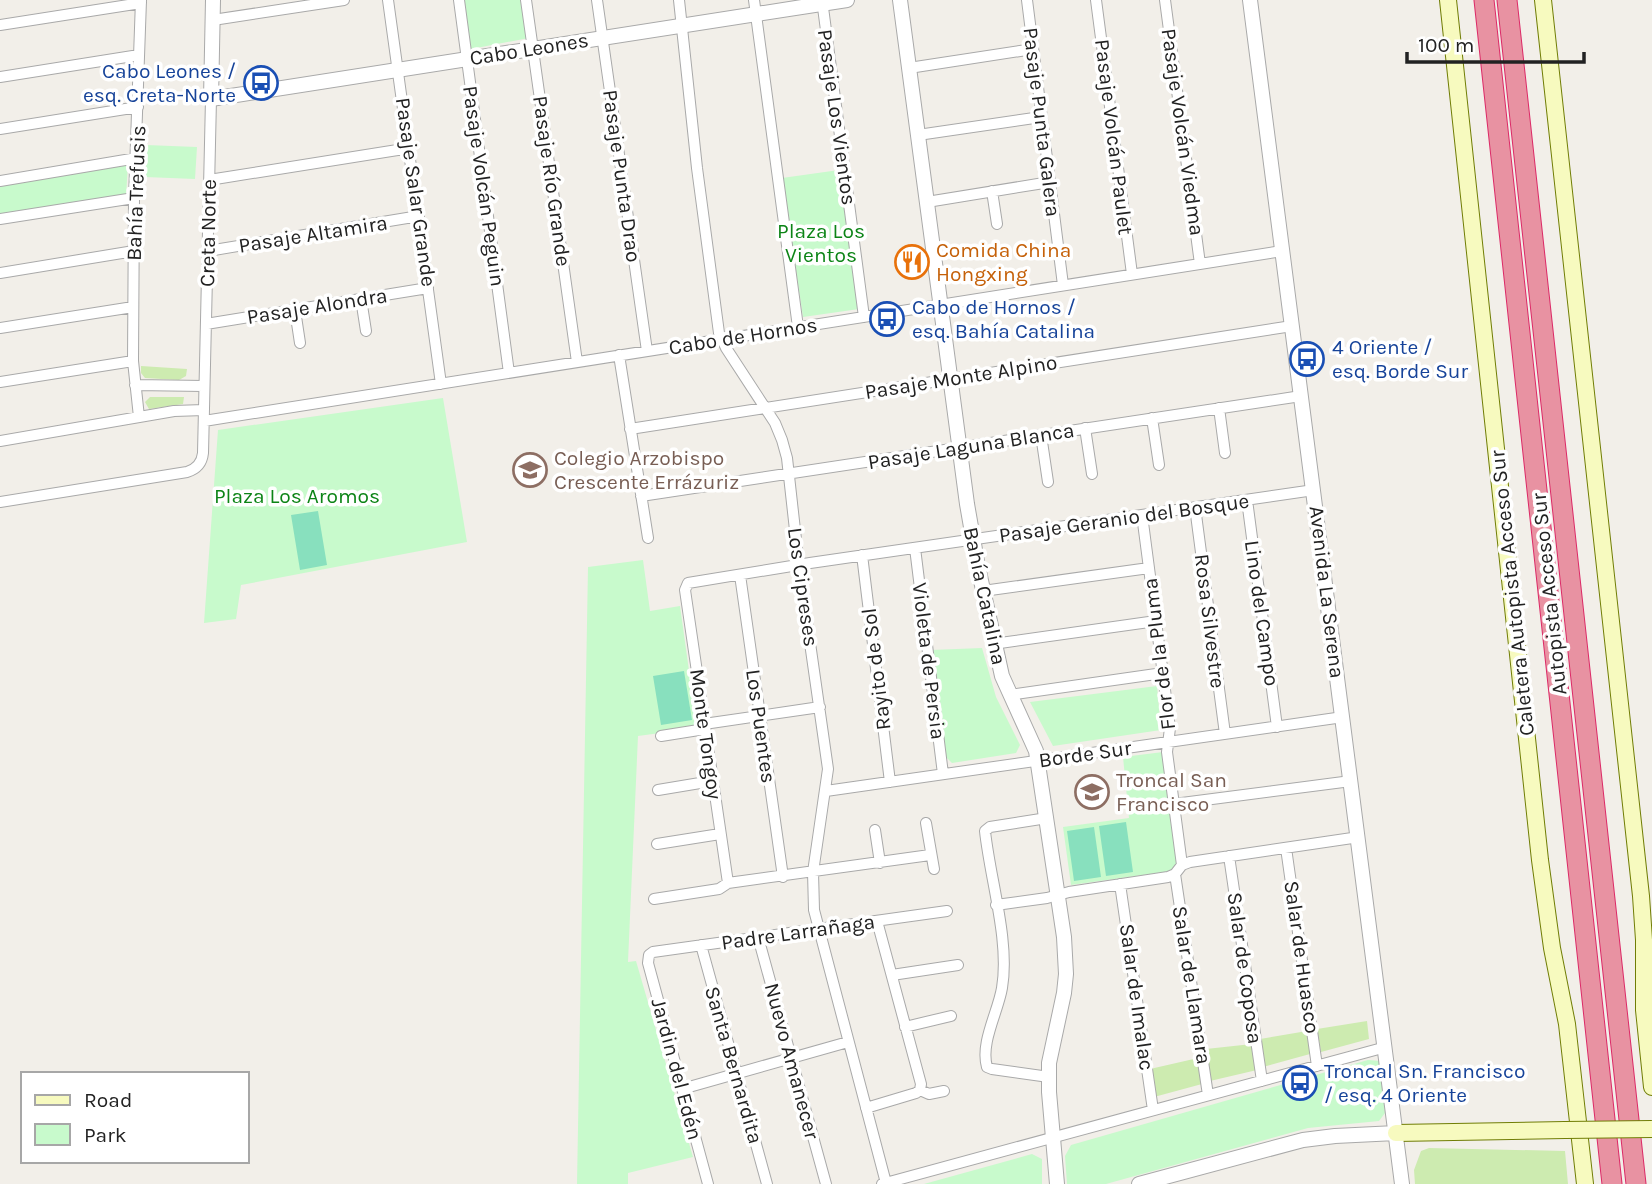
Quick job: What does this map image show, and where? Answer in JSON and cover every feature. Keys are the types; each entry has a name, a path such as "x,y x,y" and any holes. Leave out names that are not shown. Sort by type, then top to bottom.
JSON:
{"highway":[{"name":"Autopista Acceso Sur","path":"1484,0 1612,1184"},
{"name":"Autopista Acceso Sur","path":"1507,0 1636,1184"}],"main road":[{"name":"Caletera Autopista Acceso Sur","path":"1448,0 1541,860 1552,948 1568,1031 1585,1184"},
{"path":"1543,0 1641,896 1644,1010 1652,1087"},
{"path":"1396,1133 1652,1129"}],"street":[{"name":"Creta Norte","path":"0,502 187,472 198,466 203,457 213,0"},
{"path":"213,20 344,0"},
{"name":"Pasaje Salar Grande","path":"388,0 441,384"},
{"name":"Pasaje Volcán Peguin","path":"458,0 509,373"},
{"name":"Pasaje Río Grande","path":"526,0 577,362"},
{"name":"Pasaje Punta Drao","path":"597,0 646,351"},
{"name":"Los Cipreses","path":"680,0 718,326 722,339 782,440 788,473 828,761 813,873 818,929 866,1108 883,1183"},
{"name":"Cabo Leones","path":"211,99 683,25 755,7 847,0"},
{"name":"Bahía Catalina","path":"900,0 973,540 993,644 1009,695 1029,732 1038,761 1064,937 1066,974 1061,1011 1050,1053 1049,1077 1057,1184"},
{"name":"Pasaje Punta Galera","path":"1027,0 1063,285"},
{"name":"Pasaje Volcán Paulet","path":"1096,0 1132,274"},
{"name":"Pasaje Volcán Viedma","path":"1165,0 1200,264"},
{"name":"Avenida La Serena","path":"1250,0 1402,1184"},
{"path":"0,25 141,2"},
{"name":"Bahía Trefusis","path":"139,417 133,361 133,307 141,2"},
{"name":"Pasaje Los Vientos","path":"822,2 864,317"},
{"path":"755,7 798,327"},
{"path":"909,68 1033,49"},
{"path":"0,78 139,55"},
{"path":"0,129 138,107"},
{"path":"918,135 1041,117"},
{"path":"209,180 410,148"},
{"path":"0,181 137,158"},
{"path":"927,202 1050,182"},
{"path":"992,191 997,224"},
{"path":"0,219 134,198"},
{"name":"Pasaje Altamira","path":"208,251 419,216"},
{"path":"0,273 134,251"},
{"name":"Cabo de Hornos","path":"0,441 181,411 204,416 441,384 1282,251"},
{"name":"Pasaje Alondra","path":"206,324 428,288"},
{"path":"361,299 366,331"},
{"path":"0,328 133,307"},
{"path":"295,310 300,343"},
{"name":"Pasaje Monte Alpino","path":"630,429 1292,326"},
{"path":"619,355 648,538"},
{"path":"0,382 133,361"},
{"path":"135,385 205,386"},
{"name":"Pasaje Laguna Blanca","path":"641,496 1301,396"},
{"path":"1219,408 1225,453"},
{"path":"1152,418 1159,465"},
{"path":"1085,428 1092,474"},
{"path":"1041,435 1048,482"},
{"name":"Pasaje Geranio del Bosque","path":"686,585 862,555 1314,490"},
{"name":"Lino del Campo","path":"1247,500 1277,727"},
{"name":"Rosa Silvestre","path":"1195,507 1225,734"},
{"name":"Flor de la Pluma","path":"1142,515 1170,728 1167,752 1179,870"},
{"name":"Violeta de Persia","path":"915,548 943,774"},
{"name":"Rayito de Sol","path":"862,555 890,782"},
{"path":"983,592 1149,568"},
{"name":"Los Puentes","path":"740,575 783,877"},
{"name":"Monte Tongoy","path":"686,585 728,883"},
{"path":"993,644 1156,621"},
{"path":"1009,695 1163,673"},
{"path":"661,736 820,707"},
{"name":"Borde Sur","path":"826,791 1343,717"},
{"path":"658,790 712,781"},
{"path":"1174,804 1351,781"},
{"path":"1047,818 985,829 1004,972 985,1061 987,1067 1049,1077"},
{"path":"926,823 934,869"},
{"path":"875,830 880,863"},
{"path":"657,844 720,834"},
{"path":"996,905 1168,877 1190,862 1359,837"},
{"name":"Salar de Huasco","path":"1286,848 1317,1066"},
{"path":"653,899 719,889 728,883 930,855"},
{"name":"Salar de Coposa","path":"1229,856 1262,1081"},
{"name":"Salar de Llamara","path":"1179,870 1209,1095"},
{"name":"Salar de Imalac","path":"1120,884 1153,1110"},
{"name":"Padre Larrañaga","path":"649,955 653,952 947,911"},
{"path":"866,1108 916,1093 921,1084 877,921"},
{"name":"Nuevo Amanecer","path":"758,937 825,1184"},
{"name":"Santa Bernardita","path":"701,945 767,1184"},
{"name":"Jardin del Edén","path":"649,955 648,963 708,1184"},
{"path":"892,975 958,965"},
{"path":"905,1027 951,1016"},
{"path":"682,1090 848,1042"},
{"path":"883,1183 1386,1047"},
{"path":"920,1090 929,1094 944,1091"},
{"path":"1139,1184 1288,1143 1335,1136 1396,1133"}],"green space":[{"path":"464,0 523,0 529,38 471,49"},
{"path":"146,145 197,147 195,179 145,177"},
{"path":"128,165 126,196 0,214 0,186"},
{"name":"Plaza Los Vientos","path":"839,170 859,309 803,317 782,178"},
{"path":"141,366 187,369 186,376 179,380 145,378 141,373"},
{"path":"150,397 184,397 183,404 149,409 145,402"},
{"name":"Plaza Los Aromos","path":"443,398 467,542 241,585 236,619 204,623 218,430"},
{"path":"318,511 327,565 300,570 291,515"},
{"path":"643,560 650,611 680,606 697,728 638,736 628,962 636,961 693,1157 628,1173 628,1184 577,1184 588,567"},
{"path":"982,648 996,697 1020,745 1016,753 952,763 946,757 931,650"},
{"path":"684,671 692,720 661,725 653,676"},
{"path":"1157,686 1161,730 1053,746 1030,702"},
{"path":"1163,752 1178,863 1172,871 1071,885 1063,827 1129,818 1123,757"},
{"path":"1126,822 1133,872 1106,876 1099,826"},
{"path":"1094,827 1101,877 1074,881 1067,831"},
{"path":"1367,1021 1369,1039 1321,1052 1317,1029"},
{"path":"1307,1031 1310,1054 1263,1067 1260,1039"},
{"path":"1252,1044 1257,1070 1210,1081 1206,1049"},
{"path":"1198,1058 1202,1084 1154,1097 1150,1069"},
{"path":"1368,1060 1380,1061 1385,1113 1379,1121 1308,1128 1106,1184 1067,1184 1065,1156 1071,1145"},
{"path":"1429,1148 1565,1151 1568,1184 1415,1184 1414,1170 1421,1151"},
{"path":"1032,1154 1042,1159 1042,1184 924,1184"}],"place":[{"name":"Cabo Leones / esq. Creta-Norte","path":"261,83"},
{"name":"Comida China Hongxing","path":"912,262"},
{"name":"Cabo de Hornos / esq. Bahía Catalina","path":"887,319"},
{"name":"4 Oriente / esq. Borde Sur","path":"1307,359"},
{"name":"Colegio Arzobispo Crescente Errázuriz","path":"530,470"},
{"name":"Troncal San Francisco","path":"1092,792"},
{"name":"Troncal Sn. Francisco / esq. 4 Oriente","path":"1300,1083"}]}
